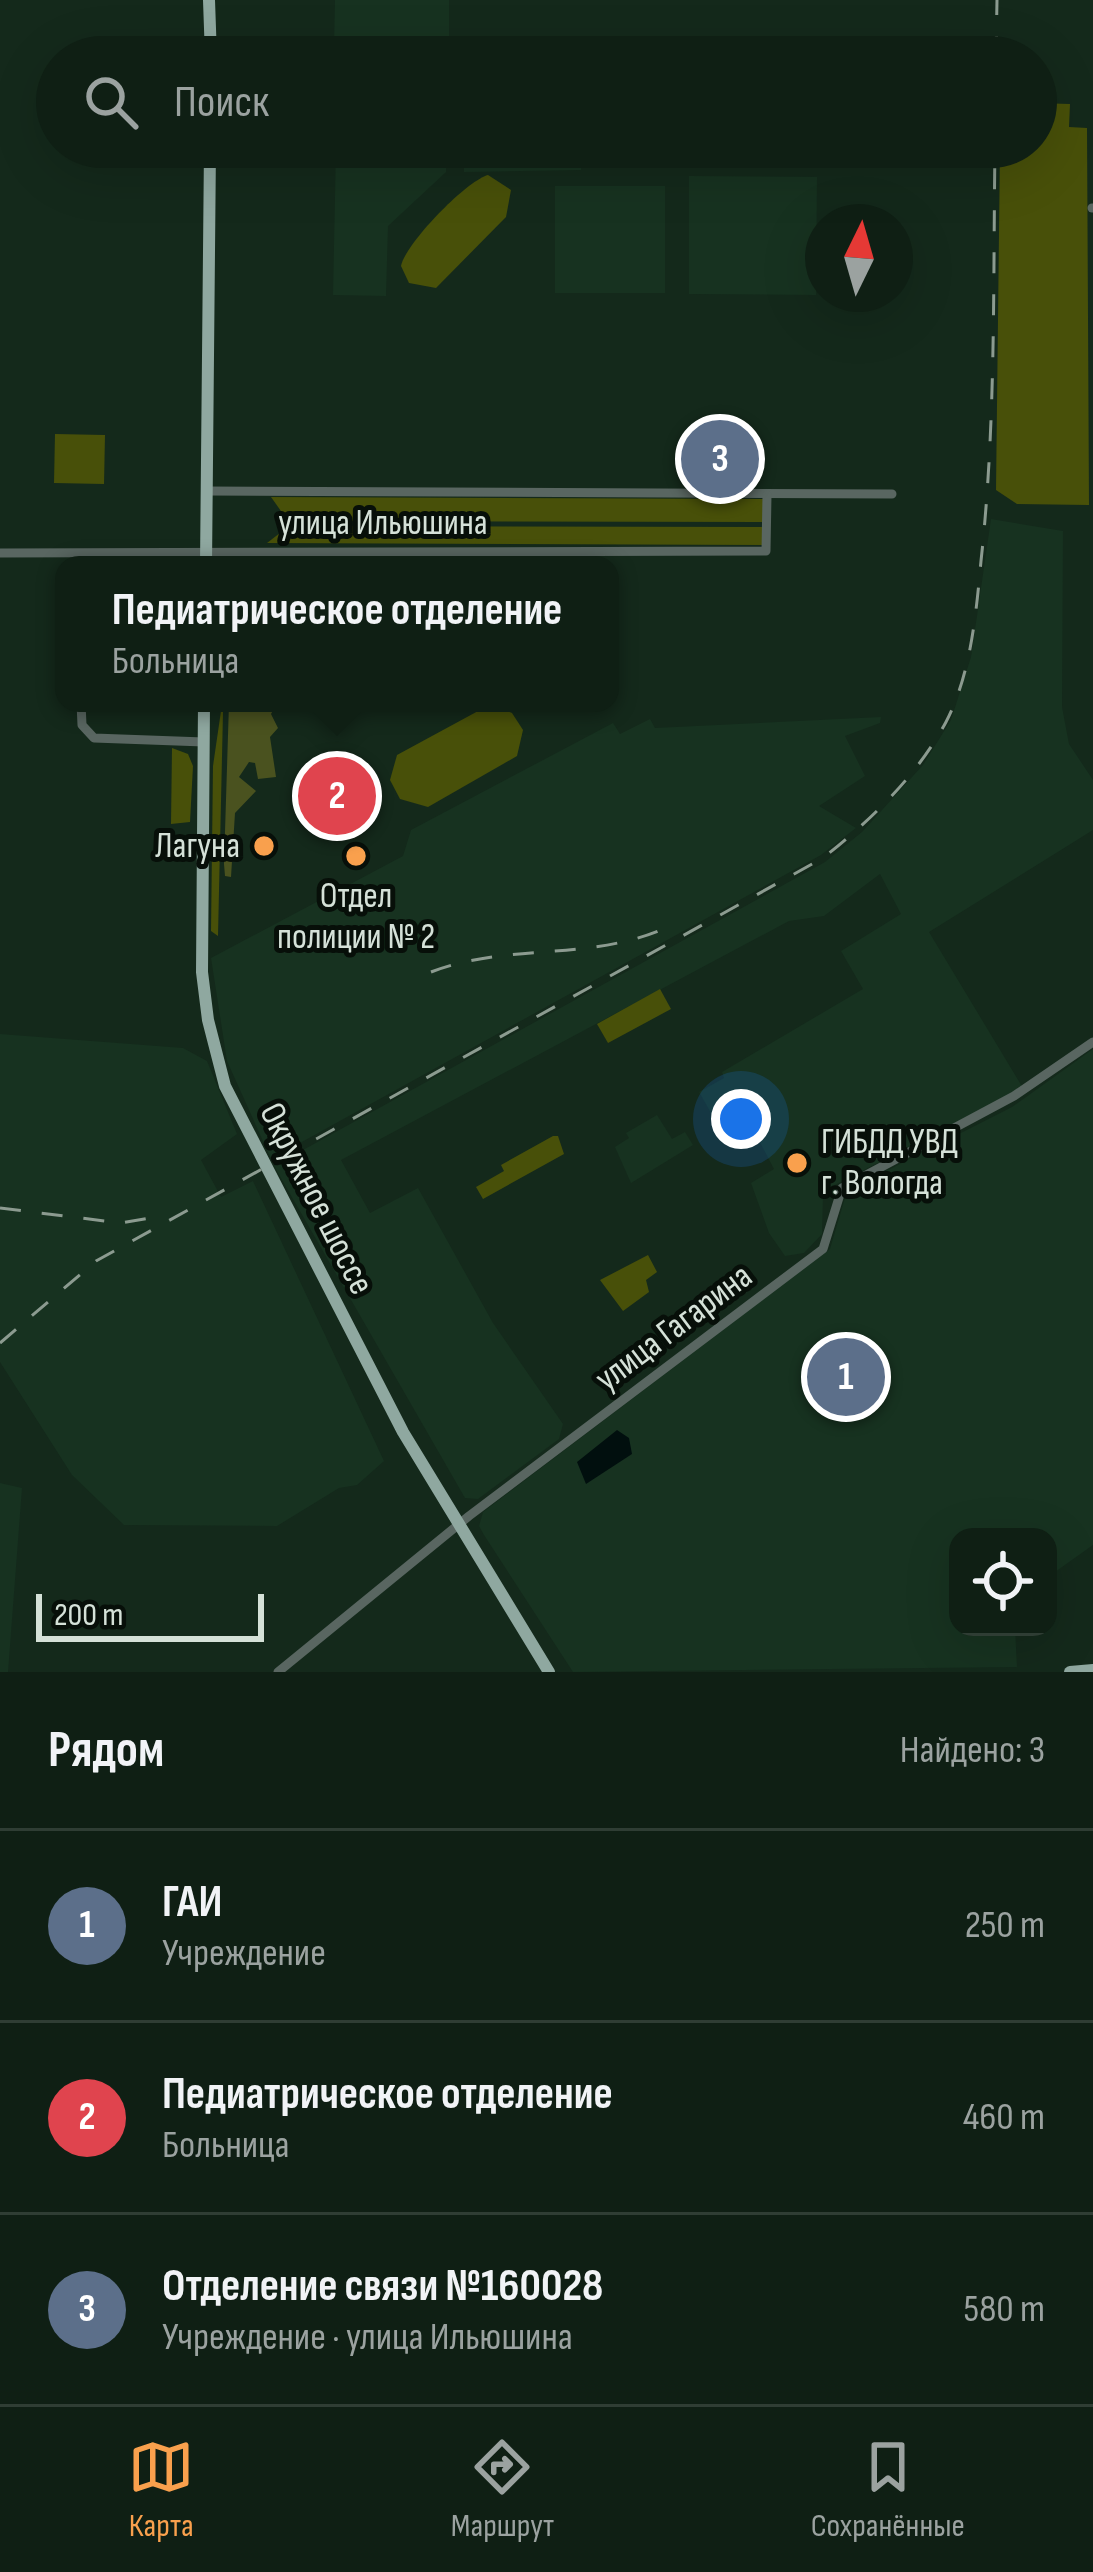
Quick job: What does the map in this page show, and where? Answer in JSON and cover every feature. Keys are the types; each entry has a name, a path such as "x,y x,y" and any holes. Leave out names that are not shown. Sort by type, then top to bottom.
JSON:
{"main road":[{"path":"211,36 212,0"},
{"path":"206,556 210,168"},
{"name":"Окружное шоссе","path":"204,712 202,972 218,1063 263,1167 457,1526 549,1672"},
{"path":"1070,1672 1093,1670"}],"street":[{"name":"улица Ильюшина","path":"207,490 892,494"},
{"name":"улица Ильюшина","path":"0,553 766,551 767,495"},
{"path":"81,712 82,724 94,738 204,742"},
{"name":"улица Гагарина","path":"278,1672 457,1526 823,1249 842,1188 1014,1096 1093,1042"}],"shaded area":[{"path":"335,0 449,0 449,36 334,36"},
{"path":"336,168 446,168 388,226 386,296 333,295"},
{"path":"464,168 581,168 581,170 464,172"},
{"path":"689,176 817,177 817,204 805,204 805,295 689,294"},
{"path":"555,186 665,186 665,293 555,293"},
{"path":"991,519 1063,531 1062,707 1069,744 1093,780 1093,830 929,932 1023,1088 831,1187 823,1196 822,1234 804,1253 785,1256 769,1233 751,1183 774,1169 745,1114 719,1127 699,1092 724,1078 722,1072 863,989 841,951 901,914 880,874 824,916 789,921 341,1160 370,1213 418,1188 493,1323 563,1424 559,1439 478,1499 465,1498 274,1166 825,862 862,832 923,765 951,720 971,657"},
{"path":"881,717 880,723 845,736 865,776 819,806 856,828 821,855 271,1159 227,1061 211,958 403,856 411,830 613,723 620,734 650,719 655,728"},
{"path":"0,1034 183,1048 207,1061 237,1134 201,1160 221,1197 253,1181 384,1461 357,1485 339,1488 277,1526 124,1525 72,1475 0,1362"},
{"path":"1093,1049 1093,1545 1057,1571 1057,1528 949,1528 949,1636 1015,1636 1017,1667 573,1672 484,1535 479,1526 483,1512 830,1249 847,1191 1012,1107"},
{"path":"657,1115 672,1139 685,1132 693,1145 631,1183 615,1147 629,1138 626,1133"},
{"path":"617,1430 629,1438 632,1454 586,1484 577,1462"},
{"path":"0,1483 22,1488 8,1672 0,1672"}],"green space":[{"path":"1057,104 1070,104 1069,127 1087,128 1089,505 1017,504 996,490 1000,168 1057,168"},
{"path":"488,175 511,190 506,217 436,288 409,283 401,266 413,243 452,201"},
{"path":"55,434 105,435 104,484 54,483"},
{"path":"271,497 763,499 763,522 288,521"},
{"path":"289,526 762,527 762,545 267,543"},
{"path":"223,712 218,936 211,931 213,766"},
{"path":"229,712 272,712 278,728 270,737 276,777 258,779 255,763 249,762 239,777 256,791 235,813 231,877 225,876"},
{"path":"476,712 510,712 523,730 517,756 428,807 400,799 390,780 397,755"},
{"path":"172,748 188,754 193,766 190,822 171,824"},
{"path":"660,989 671,1009 608,1043 597,1024"},
{"path":"558,1136 564,1154 483,1199 476,1187 504,1171 501,1165"},
{"path":"648,1255 657,1272 646,1280 649,1292 623,1311 600,1280"}],"railway":[{"path":"996,36 997,0"},
{"path":"0,1343 96,1261 823,858 907,779 946,722 967,664 974,623 991,406 995,168"},
{"path":"431,972 488,958 604,946 661,930"},
{"path":"0,1208 121,1223 161,1216"}],"place":[{"name":"Отделение связи №160028","path":"720,459"},
{"name":"Педиатрическое отделение","path":"337,796"},
{"name":"Лагуна","path":"264,846"},
{"name":"Отдел полиции № 2","path":"356,856"},
{"name":"ГИБДД УВД г. Вологда","path":"797,1163"},
{"name":"ГАИ","path":"846,1377"}]}
